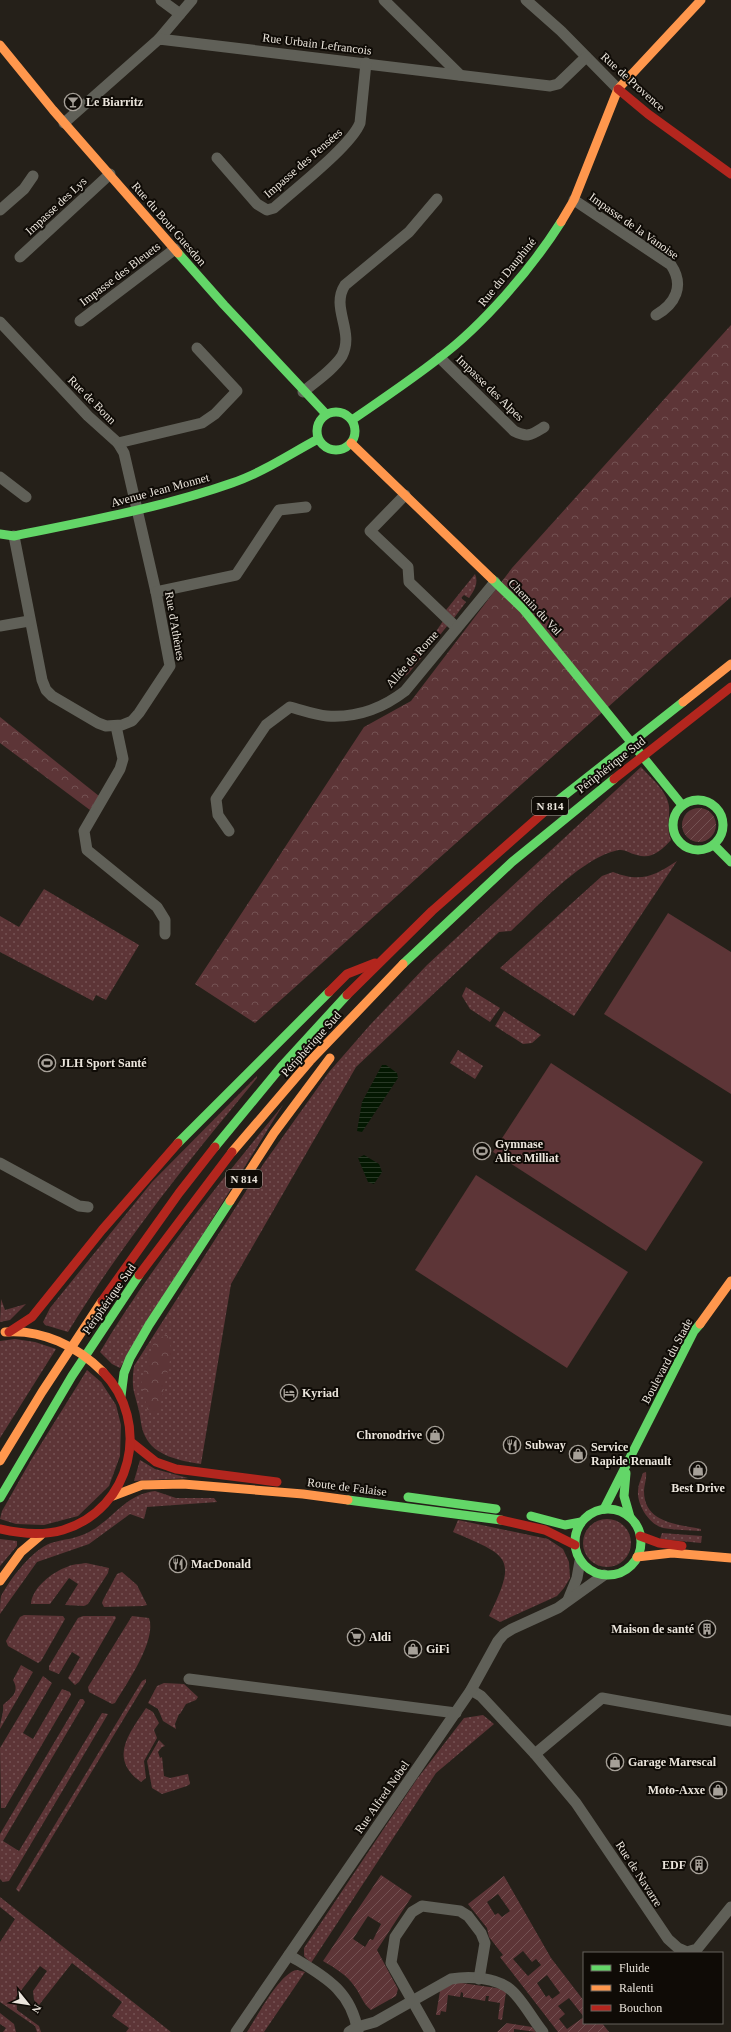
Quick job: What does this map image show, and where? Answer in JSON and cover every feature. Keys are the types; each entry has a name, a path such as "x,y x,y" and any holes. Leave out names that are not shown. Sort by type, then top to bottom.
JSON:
{"main road":[{"path":"618,89 701,0"},
{"name":"Rue du Bout Guesdon","path":"0,46 64,123 175,249 303,392 326,414"},
{"name":"Rue de Provence","path":"618,89 648,114 731,174"},
{"name":"Rue du Dauphiné","path":"352,420 440,358 476,326 513,288 556,229 574,200 618,89"},
{"path":"341,412 352,420 355,432 351,443 346,447 335,450 322,445 318,438 317,429 319,423 326,414 341,412"},
{"name":"Avenue Jean Monnet","path":"0,534 14,536 137,511 251,475 318,438"},
{"name":"Chemin du Val","path":"351,443 523,609 682,805"},
{"name":"Périphérique Sud","path":"0,1461 82,1328 171,1202 283,1065 381,961 474,871 537,817 731,664"},
{"name":"Périphérique Sud","path":"0,1498 37,1434 98,1336 203,1190 311,1061 391,975 517,858 601,788 731,687"},
{"path":"699,799 714,804 721,812 724,824 720,838 714,845 704,850 694,850 682,844 675,836 673,825 676,812 682,805 689,801 699,799"},
{"path":"714,845 731,862"},
{"name":"N 814","path":"4,1332 32,1317 142,1183 228,1091 347,974 381,961"},
{"name":"N 814","path":"351,1032 377,1004 391,975"},
{"name":"N 814","path":"121,1396 124,1373 130,1358 149,1325 274,1133 337,1049"},
{"name":"Boulevard du Stade","path":"604,1509 694,1330 731,1281"},
{"path":"0,1529 41,1535 62,1531 81,1523 99,1511 113,1496 122,1480 129,1462 131,1442 127,1411 121,1396 107,1376 82,1354 64,1343 44,1336 23,1332 4,1332"},
{"name":"Route de Falaise","path":"131,1442 156,1462 176,1469 325,1487"},
{"name":"Boulevard du Stade","path":"630,1517 624,1503 623,1486 631,1457"},
{"name":"Route de Falaise","path":"113,1496 128,1489 142,1485 183,1484 303,1494 504,1520 545,1530 575,1545"},
{"name":"Route de Falaise","path":"396,1496 507,1511"},
{"path":"604,1509 618,1511 630,1517 638,1529 640,1536 640,1547 637,1557 631,1565 623,1571 604,1575 591,1570 580,1561 575,1545 575,1537 581,1522 587,1516 604,1509"},
{"path":"522,1514 565,1525 581,1522"},
{"path":"0,1581 21,1552 41,1535"},
{"path":"640,1536 659,1543 731,1551"},
{"path":"637,1557 672,1553 731,1558"}],"street":[{"path":"161,0 180,14"},
{"path":"64,123 159,39 192,0"},
{"path":"384,0 460,75"},
{"name":"Rue de Provence","path":"526,0 586,56 618,89"},
{"name":"Rue Urbain Lefrancois","path":"159,39 550,86 558,84 586,56"},
{"name":"Impasse des Pensées","path":"218,158 257,204 267,210 274,208 350,139 358,129 360,123 366,63"},
{"name":"Impasse des Lys","path":"20,257 110,174"},
{"path":"0,210 24,189 33,176"},
{"path":"303,392 342,356 346,345 345,324 341,314 339,302 345,285 409,232 437,199"},
{"name":"Impasse de la Vanoise","path":"574,200 671,265 677,274 675,299 665,310 656,315"},
{"name":"Impasse des Bleuets","path":"80,321 175,249"},
{"name":"Rue de Bonn","path":"0,322 88,416 118,443 124,453 137,511"},
{"path":"118,443 202,424 215,414 238,391 197,348"},
{"name":"Impasse des Alpes","path":"440,358 514,431 523,435 532,435 544,427"},
{"path":"0,477 26,497"},
{"path":"404,495 370,531 408,567 409,582 457,628"},
{"path":"156,592 236,575 278,510 306,507"},
{"name":"Rue d'Athènes","path":"116,726 132,721 170,666 156,592 137,511"},
{"path":"14,536 29,621 42,680 46,690 60,702 98,723 106,726 116,726 123,759 120,769 84,831 87,850 157,907 165,920 165,934"},
{"name":"Allée de Rome","path":"228,831 218,815 216,799 266,725 290,707 327,716 364,713 391,702 405,691 495,582"},
{"path":"0,626 29,621"},
{"path":"0,1163 79,1206 88,1207"},
{"path":"568,1600 577,1578 580,1561"},
{"name":"Rue Alfred Nobel","path":"236,2032 456,1713 471,1690 498,1641 504,1634 512,1629 545,1615 604,1575"},
{"path":"189,1679 456,1713"},
{"name":"Rue de Navarre","path":"471,1690 481,1696 535,1754 576,1803 668,1939 685,1952"},
{"path":"535,1754 602,1698 731,1721"},
{"path":"430,2032 391,1963 395,1937 412,1912 422,1906 460,1912 472,1922 481,1933 485,1943 479,1979"},
{"name":"Rue de Navarre","path":"689,1952 696,1949 731,1908"},
{"path":"289,1955 336,1985 352,2009 355,2030 375,2022 451,1979 462,1977 501,1984 511,1990 543,2032"}],"green space":[{"path":"731,325 731,597 255,1023 195,984 364,727 411,701 512,568"},
{"path":"475,574 476,584 474,590 469,598 464,595 461,598 466,602 454,618 446,610"},
{"path":"443,621 448,625 408,674 404,677 398,676 419,645 425,648"},
{"path":"0,717 99,796 90,810 0,743"},
{"path":"641,767 658,785 668,800 668,823 671,840 652,855 642,856 625,850 619,850 611,852 584,866 545,898 511,931 499,932 356,1067 231,1284 201,1464 177,1459 161,1453 149,1443 142,1427 134,1393 134,1366 264,1163 329,1072 370,1025 427,965"},
{"path":"699,808 711,813 716,825 711,837 699,842 687,837 682,825 687,813"},
{"path":"677,861 574,1016 500,968 602,876 613,872 632,877 647,876 661,871"},
{"path":"44,889 139,945 106,1000 96,995 93,1001 0,952 0,916 19,927"},
{"path":"668,913 731,952 731,1094 604,1014"},
{"path":"466,987 500,1008 490,1022 470,1009 462,996"},
{"path":"504,1011 541,1035 532,1043 523,1044 495,1026"},
{"path":"458,1050 483,1066 475,1079 450,1063"},
{"path":"551,1063 703,1162 646,1251 493,1152"},
{"path":"257,1076 257,1078 182,1171 134,1234 111,1266 68,1332 45,1325 43,1322 50,1308 152,1182"},
{"path":"283,1105 120,1368 112,1364 100,1352 120,1319 187,1225"},
{"path":"476,1175 628,1272 567,1368 415,1270"},
{"path":"1,1299 5,1310 26,1304 10,1320 0,1322"},
{"path":"167,1334 172,1351 159,1411 148,1413 141,1380 154,1342"},
{"path":"15,1339 35,1342 56,1349 0,1438 0,1341"},
{"path":"87,1370 101,1382 116,1405 121,1425 120,1456 109,1486 78,1516 44,1525 16,1524 0,1519 2,1511 31,1460"},
{"path":"140,1460 155,1469 188,1478 134,1481"},
{"path":"646,1472 644,1491 645,1502 650,1510 656,1516 664,1520 701,1529 701,1531 663,1528 658,1526 649,1518 642,1508 638,1496 638,1489 643,1473"},
{"path":"155,1491 176,1498 214,1498 217,1502 147,1507 144,1519 130,1514 89,1544 37,1562 0,1614 1,1596 5,1589 22,1566 36,1552 51,1543 75,1538 89,1532 135,1497 144,1493"},
{"path":"602,1519 612,1519 624,1526 631,1538 631,1548 624,1560 612,1567 602,1567 594,1563 587,1556 583,1548 583,1538 587,1530 594,1523"},
{"path":"458,1520 548,1539 563,1549 569,1562 570,1578 557,1596 500,1622 489,1616 503,1581 505,1570 503,1561 497,1554 486,1547 453,1532"},
{"path":"662,1533 702,1536 701,1543 660,1539"},
{"path":"0,1539 17,1541 17,1546 0,1566"},
{"path":"86,1563 109,1568 108,1573 88,1604 84,1606 65,1605 78,1584 69,1578 50,1604 31,1604 35,1592 49,1577 61,1569"},
{"path":"122,1572 137,1585 147,1605 104,1607 102,1603 103,1600 117,1574"},
{"path":"24,1615 63,1616 65,1619 41,1661 38,1663 8,1646 6,1641 20,1617"},
{"path":"83,1616 115,1616 116,1618 79,1682 75,1685 68,1678 80,1657 72,1652 59,1674 49,1670 49,1666 78,1618"},
{"path":"132,1616 149,1618 149,1638 140,1661 115,1703 112,1704 89,1692 88,1687"},
{"path":"21,1665 33,1672 0,1729 3,1705 14,1694 16,1688 13,1680"},
{"path":"43,1676 52,1683 23,1733 33,1739 62,1689 70,1692 71,1695 5,1808 1,1808 0,1748"},
{"path":"146,1679 146,1682 19,1892 16,1889 142,1681"},
{"path":"164,1683 184,1684 198,1697 196,1700 186,1704 179,1714 175,1724 176,1729 163,1721 158,1709 148,1703 157,1686"},
{"path":"80,1699 83,1699 85,1702 3,1841 19,1851 102,1713 108,1714 9,1881 3,1882 0,1879 0,1834"},
{"path":"146,1708 153,1712 159,1723 154,1730 157,1738 144,1761 146,1778 141,1782 131,1773 125,1764 124,1755 128,1737"},
{"path":"483,1715 494,1724 436,1773 311,1963 304,1956 304,1948 417,1779 464,1718"},
{"path":"159,1740 165,1746 158,1752 160,1758 162,1757 164,1776 170,1778 188,1774 190,1784 162,1794 152,1788 147,1761"},
{"path":"381,1875 412,1896 377,1950 398,1989 396,1996 371,2010 345,1975 323,1961","holes":["368,1916 381,1924 373,1940 370,1939 365,1947 353,1939"]},
{"path":"504,1876 551,1958 583,2000 583,2016 569,1998 558,2006 565,2014 559,2019 567,2029 583,2018 583,2024 603,2024 609,2032 558,2032 500,1957 503,1955 489,1937 487,1928 468,1904","holes":["498,1894 510,1911 502,1917 498,1913 495,1915 487,1902","523,1951 532,1962 536,1959 541,1965 528,1976 513,1959","547,1975 560,1993 552,1999 549,1995 546,1997 537,1983"]},
{"path":"0,1897 171,2032 126,2032 129,2028 112,2016 122,2002 72,1963 39,2005 34,2000 33,1991 47,1971 40,1966 16,1997 17,2010 39,2026 41,2032 37,2032 35,2026 0,2002 0,1942 15,1919 0,1907"},
{"path":"297,1970 305,1972 264,2032 247,2032 269,1996 283,1978"},
{"path":"455,1982 503,1989 506,1992 502,2020 498,2019 500,2003 488,2001 489,1996 486,1996 485,2001 463,1997 463,1993 461,1992 460,1997 448,1995 446,2012 441,2011 440,2015 436,2015 440,1991"},
{"path":"0,2013 14,2024 16,2032 3,2032 6,2028 0,2024"},
{"path":"507,2023 532,2027 536,2032 514,2029 514,2032 497,2032"}],"shaded area":[{"path":"382,1065 386,1065 397,1073 398,1078 362,1132 357,1131 362,1102"},
{"path":"364,1155 379,1164 382,1172 374,1184 368,1182 358,1158"}],"traffic: fast":[{"path":"352,420 396,390 456,345 473,329 521,277 561,222"},
{"path":"178,253 224,305 326,414"},
{"path":"332,412 340,412 347,415 352,420 355,431 352,442 347,447 340,450 332,450 325,447 320,442 317,435 317,427 320,420 325,415 332,412"},
{"path":"0,534 14,536 69,525 151,507 205,492 254,474 318,439"},
{"path":"492,579 523,609 682,805"},
{"path":"551,806 683,702"},
{"path":"403,964 512,862 614,779"},
{"path":"693,800 703,800 716,807 723,820 723,825 723,830 716,843 703,850 693,850 684,846 677,839 673,830 673,820 677,811 684,804 693,800"},
{"path":"714,845 731,862"},
{"path":"178,1143 329,992"},
{"path":"215,1147 281,1067 347,995"},
{"path":"121,1396 124,1373 130,1358 149,1325 230,1201"},
{"path":"0,1498 72,1376 139,1275"},
{"path":"604,1509 694,1331 700,1324"},
{"path":"626,1473 624,1496 630,1517"},
{"path":"408,1497 496,1509"},
{"path":"348,1500 501,1520"},
{"path":"608,1509 621,1512 631,1519 638,1529 641,1542 638,1555 631,1565 621,1572 608,1575 595,1572 585,1565 578,1555 575,1542 578,1529 585,1519 595,1512 608,1509"},
{"path":"531,1516 565,1525 581,1522"}],"traffic: slow":[{"path":"561,222 574,200 618,89 701,0"},
{"path":"0,45 53,110 178,253"},
{"path":"351,443 492,579"},
{"path":"683,702 731,664"},
{"path":"232,1152 310,1061 403,964"},
{"path":"230,1201 274,1133 330,1058"},
{"path":"700,1324 731,1281"},
{"path":"0,1461 42,1392 102,1301"},
{"path":"5,1332 32,1333 58,1341 82,1354 103,1372"},
{"path":"113,1496 142,1485 183,1484 303,1494 348,1500"},
{"path":"0,1581 21,1552 41,1535"},
{"path":"637,1557 672,1553 731,1558"}],"traffic: jam":[{"path":"618,89 648,114 731,174"},
{"path":"614,779 731,687"},
{"path":"347,995 432,911 551,806"},
{"path":"329,992 347,974 375,963"},
{"path":"9,1332 32,1317 102,1230 178,1143"},
{"path":"102,1301 179,1193 215,1147"},
{"path":"139,1275 232,1152"},
{"path":"0,1529 32,1534 63,1530 87,1519 105,1503 119,1484 127,1462 130,1438 127,1415 118,1392 103,1372"},
{"path":"131,1442 156,1462 176,1469 277,1482"},
{"path":"501,1520 545,1530 575,1545"},
{"path":"640,1536 659,1543 682,1546"}],"place":[{"name":"Le Biarritz","path":"73,102"},
{"name":"JLH Sport Santé","path":"47,1063"},
{"name":"Gymnase Alice Milliat","path":"482,1151"},
{"name":"Kyriad","path":"289,1393"},
{"name":"Chronodrive","path":"435,1435"},
{"name":"Subway","path":"512,1445"},
{"name":"Service Rapide Renault","path":"578,1454"},
{"name":"Best Drive","path":"698,1470"},
{"name":"MacDonald","path":"178,1564"},
{"name":"Maison de santé","path":"707,1629"},
{"name":"Aldi","path":"356,1637"},
{"name":"GiFi","path":"413,1649"},
{"name":"Garage Marescal","path":"615,1762"},
{"name":"Moto-Axxe","path":"718,1790"},
{"name":"EDF","path":"699,1865"}]}
